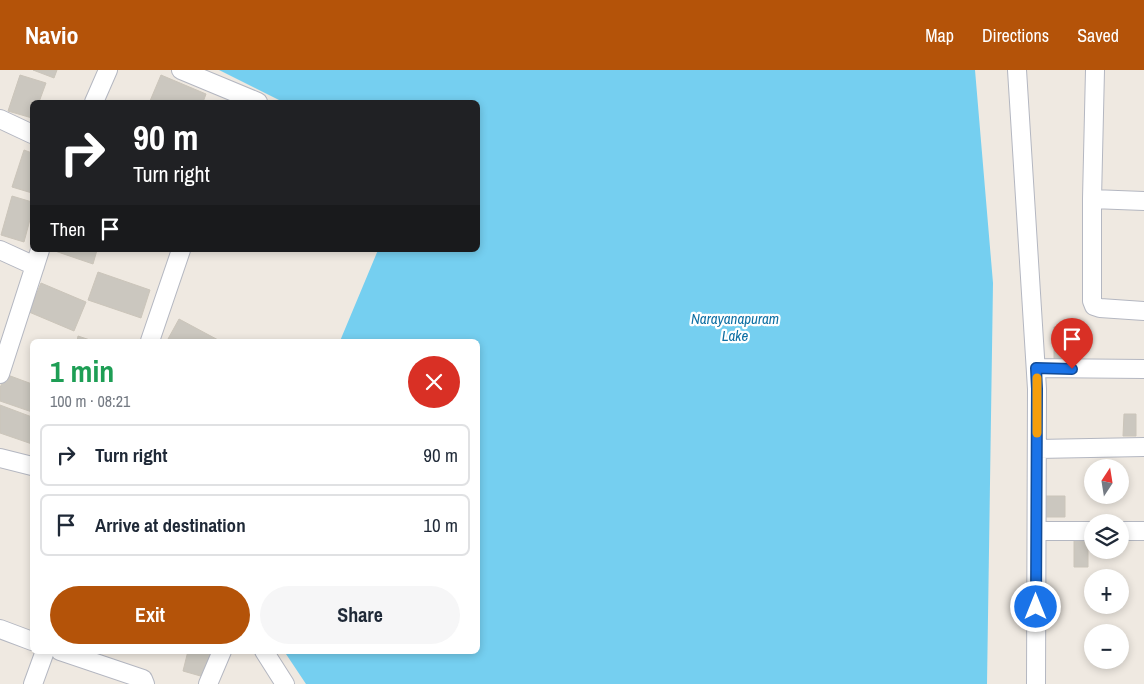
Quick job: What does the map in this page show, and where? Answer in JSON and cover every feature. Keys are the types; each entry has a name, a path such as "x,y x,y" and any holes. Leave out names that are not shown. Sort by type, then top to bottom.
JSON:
{"street":[{"path":"95,100 108,70"},
{"path":"181,70 234,98"},
{"path":"1017,70 1036,368 1036,684"},
{"path":"1095,70 1092,301 1094,306 1100,308 1144,311"},
{"path":"0,119 30,133"},
{"path":"1092,199 1144,201"},
{"path":"0,250 37,258 0,374"},
{"path":"151,339 180,252"},
{"path":"1036,368 1144,369"},
{"path":"1037,449 1144,447"},
{"path":"0,458 30,466"},
{"path":"1037,530 1084,531"},
{"path":"1129,531 1144,531"},
{"path":"0,629 30,640"},
{"path":"33,684 44,654"},
{"path":"69,654 143,679 145,684"},
{"path":"208,684 221,654"},
{"path":"266,654 285,684"}],"water":[{"name":"Narayanapuram Lake","path":"219,70 975,70 993,283 987,684 306,684 286,654 480,654 480,339 341,339 377,252 480,252 480,100 279,100"}],"building":[{"path":"33,70 57,70 54,78"},
{"path":"20,75 46,83 40,100 30,100 30,117 8,111"},
{"path":"161,75 206,94 204,100 150,100"},
{"path":"24,150 30,152 30,192 12,187"},
{"path":"12,196 30,201 30,220 24,242 1,235"},
{"path":"58,252 96,252 93,264"},
{"path":"98,272 150,290 141,318 88,300"},
{"path":"41,283 86,302 74,331 29,312"},
{"path":"179,319 216,339 168,339"},
{"path":"1054,327 1071,327 1072,360 1054,360"},
{"path":"5,374 30,383 30,411 0,401 0,388"},
{"path":"0,405 30,416 30,443 0,433"},
{"path":"1124,414 1136,414 1136,436 1123,436"},
{"path":"1040,496 1065,496 1065,517 1040,517"},
{"path":"1074,533 1084,533 1084,559 1088,559 1088,567 1074,567"},
{"path":"187,654 210,654 204,677 183,671"}],"slow traffic":[{"path":"1037,378 1037,433"}],"route":[{"path":"1036,607 1036,368 1072,369"}]}
